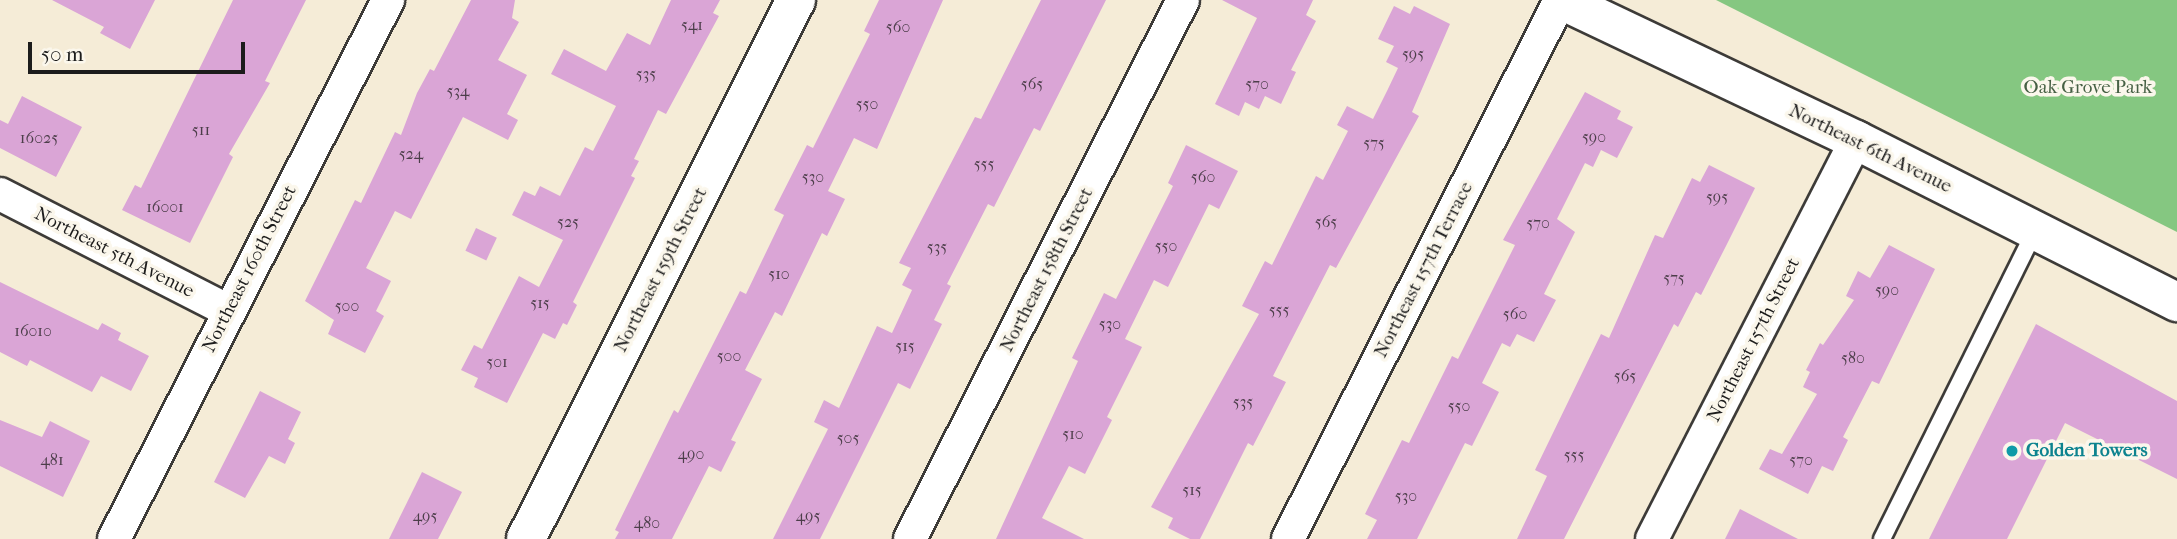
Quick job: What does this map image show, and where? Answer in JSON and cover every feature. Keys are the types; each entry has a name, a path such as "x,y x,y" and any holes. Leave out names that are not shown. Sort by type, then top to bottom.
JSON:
{"main road":[{"name":"Northeast 159th Street","path":"526,539 796,0"},
{"name":"Northeast 6th Avenue","path":"1560,0 1856,140 2177,302"}],"street":[{"name":"Northeast 160th Street","path":"114,539 388,0"},
{"name":"Northeast 158th Street","path":"911,539 1183,0"},
{"name":"Northeast 157th Terrace","path":"1288,539 1560,0"},
{"name":"Northeast 157th Street","path":"1652,539 1856,140"},
{"name":"Northeast 5th Avenue","path":"0,194 229,311"}],"lane":[{"path":"1882,539 2035,231"}],"green space":[{"name":"Oak Grove Park","path":"1716,0 2177,0 2177,232"}],"building":[{"path":"52,0 155,0 130,49 100,33 104,27"},
{"path":"233,0 306,0 265,81 270,83 229,154 233,157 190,243 122,210 135,185 141,188"},
{"path":"471,0 515,0 512,18 519,22 498,60 527,75 507,114 518,120 508,140 463,117 411,219 395,211 366,268 391,281 376,311 384,316 365,353 328,334 334,320 305,301 355,200 361,203 395,132 401,135 417,93 430,69 434,71"},
{"path":"671,0 720,0 713,13 719,16 666,114 658,110 634,159 639,161 631,176 635,178 573,302 577,305 567,325 563,323 555,339 543,333 507,403 474,387 478,378 461,370 474,345 482,349 519,276 539,287 563,240 512,215 524,191 535,196 540,186 560,196 585,147 593,151 616,106 551,74 564,49 606,71 627,33 650,45"},
{"path":"879,0 943,0 877,149 854,138 828,191 845,199 827,236 822,233 782,316 775,312 745,370 762,379 731,440 736,442 721,472 709,466 672,539 615,539 619,532 615,530 674,410 678,413 740,291 746,294 784,215 774,210 807,145 813,148 870,34 864,31"},
{"path":"1041,0 1106,0 1040,131 1034,128 994,207 988,204 947,284 951,286 934,320 942,324 910,389 898,383 820,539 773,539 828,429 814,422 824,400 839,408 877,326 892,333 912,290 902,285 911,268 899,263 975,117 981,119"},
{"path":"1222,0 1313,0 1306,15 1316,21 1291,70 1296,72 1281,104 1265,96 1259,109 1245,102 1239,116 1215,104 1257,18"},
{"path":"1394,6 1410,14 1414,6 1450,24 1412,112 1419,116 1336,268 1330,265 1273,376 1286,382 1253,446 1248,443 1200,539 1190,539 1168,528 1173,518 1151,507 1259,314 1242,306 1265,261 1272,265 1316,176 1323,180 1348,131 1337,125 1347,106 1373,119 1387,91 1398,68 1386,62 1394,46 1378,39"},
{"path":"1585,92 1621,111 1617,119 1633,127 1617,158 1601,150 1593,167 1585,163 1557,219 1575,232 1544,294 1556,300 1534,342 1517,334 1510,347 1502,343 1482,383 1499,392 1472,446 1465,443 1417,539 1367,539 1377,520 1365,514 1402,440 1409,443 1452,356 1458,359 1515,245 1503,240"},
{"path":"22,96 82,127 56,177 0,148 0,120 8,124"},
{"path":"1186,145 1238,171 1219,209 1209,204 1168,287 1154,280 1125,339 1142,347 1107,417 1112,420 1085,474 1069,466 1042,518 1084,539 996,539 1078,361 1072,358 1104,293 1116,299 1173,186 1168,183"},
{"path":"1709,165 1755,188 1701,295 1696,292 1678,327 1674,324 1564,539 1517,539 1547,476 1535,470 1601,334 1609,338 1655,235 1663,238 1692,178 1700,182"},
{"path":"476,228 497,238 486,260 465,251"},
{"path":"1889,245 1935,269 1879,384 1872,381 1843,437 1848,440 1833,471 1822,466 1808,494 1759,469 1770,449 1782,454 1817,394 1803,387 1810,372 1806,370 1820,343 1823,345 1854,300 1846,296 1858,271 1870,278"},
{"path":"0,282 98,330 102,323 121,333 118,340 149,356 131,391 101,376 92,392 30,360 27,366 0,352"},
{"name":"Golden Towers","path":"2036,324 2177,401 2177,479 2065,423 2007,539 1929,539"},
{"path":"260,391 301,412 288,439 295,443 285,464 269,456 245,498 214,482"},
{"path":"0,420 42,437 50,421 90,441 63,497 0,466"},
{"path":"422,472 462,492 438,539 389,539"},
{"path":"1740,509 1798,539 1725,539"}],"place":[{"name":"Golden Towers","path":"2012,451"}]}
